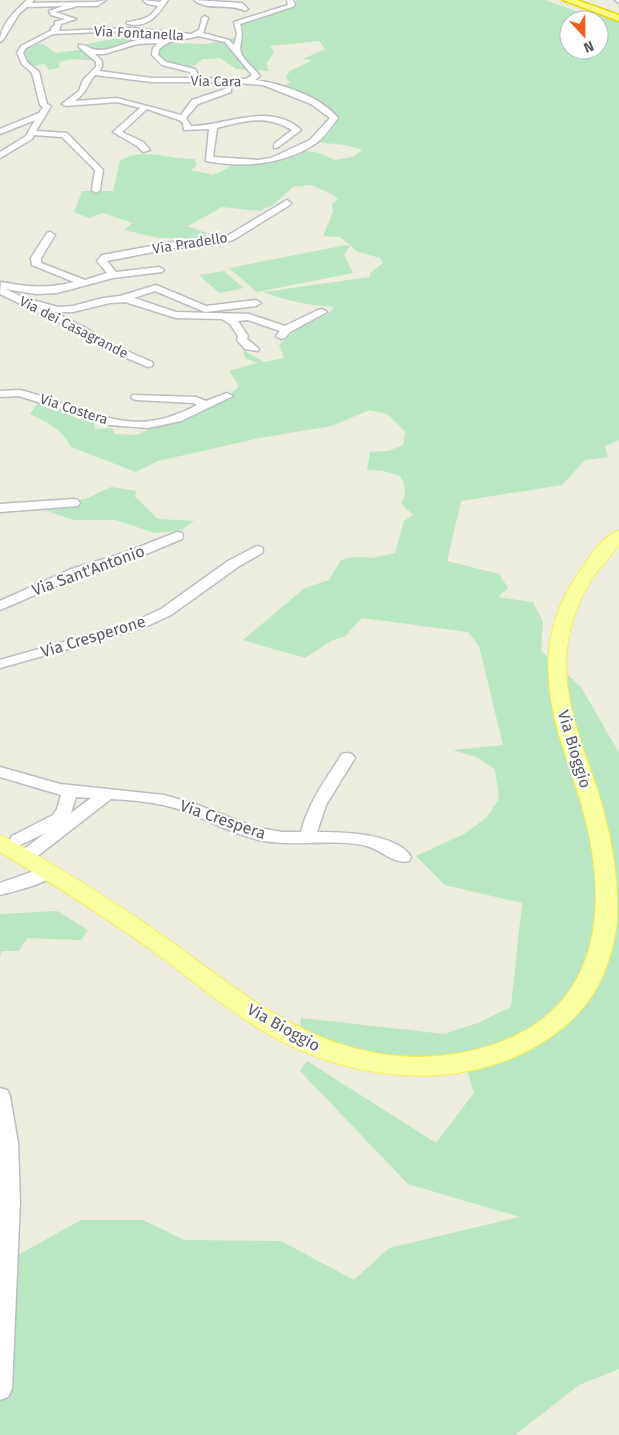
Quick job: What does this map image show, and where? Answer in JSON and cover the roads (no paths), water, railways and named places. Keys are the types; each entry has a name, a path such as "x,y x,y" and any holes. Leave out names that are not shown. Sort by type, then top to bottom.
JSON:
{"highway":[{"path":"568,0 619,16"},
{"path":"578,0 619,16"}],"main road":[{"name":"Via Bioggio","path":"14,847 48,872 145,934 265,1019 297,1038 329,1051 387,1064 438,1065 484,1058 531,1039 567,1013 584,994 596,974 606,941 610,896 608,864 593,809 562,714 557,662 564,619 577,589 600,554 619,536"}],"street":[{"path":"0,40 14,16 28,2 96,4 103,0"},
{"path":"197,0 201,4 242,5 245,9"},
{"path":"236,51 236,42 240,34 237,22 290,6 292,4 290,0"},
{"path":"143,2 163,2"},
{"path":"103,22 142,24 158,11 163,2"},
{"path":"47,106 44,105 34,72 24,63 20,53 23,47 55,30 57,23 82,21 53,14 51,11 78,4"},
{"name":"Via Fontanella","path":"198,34 203,29 205,18"},
{"name":"Via Fontanella","path":"55,30 61,34 88,30 158,31 179,36 198,34 227,41 256,76 248,81"},
{"path":"88,52 111,51 141,42 165,41 179,36"},
{"path":"165,41 156,48 156,58 164,64 194,70 197,79 195,80"},
{"path":"66,104 82,92 87,80 99,67 100,61 81,46"},
{"name":"Via Cara","path":"95,73 152,80 248,81 271,84 307,99 330,113 334,118 313,142 299,150 266,162 209,159 213,127"},
{"path":"182,118 195,102 228,90"},
{"path":"47,106 117,100 144,108 163,111 182,118 188,123 188,128 213,127 268,116 297,130 277,146"},
{"path":"0,156 24,142 32,133 47,106"},
{"path":"144,108 118,132 140,144 146,150"},
{"path":"0,132 41,116"},
{"path":"32,133 56,133 66,137 99,170 96,190"},
{"name":"Via Pradello","path":"112,275 111,271 102,261 105,257 168,246 204,244 230,238 288,203"},
{"path":"50,235 35,260 37,265 85,283"},
{"name":"Via Pradello","path":"0,285 41,291 63,289 112,275 160,270"},
{"path":"22,301 37,303 57,310 79,308 104,301 121,299 144,290 156,288 206,308 256,303"},
{"name":"Via dei Casagrande","path":"0,290 65,321 107,346 148,364"},
{"path":"144,290 182,307"},
{"path":"121,299 175,315 229,318 249,317 284,333 322,312"},
{"path":"229,318 243,336 242,340 254,349"},
{"name":"Via Costera","path":"0,394 20,393 109,422 148,425 177,418 227,396"},
{"path":"137,397 196,400 206,406"},
{"path":"0,508 74,503"},
{"name":"Via Sant'Antonio","path":"0,606 76,572 129,556 177,536"},
{"name":"Via Cresperone","path":"0,664 138,625 166,612 233,564 257,550"},
{"path":"308,837 311,821 321,799 347,758"},
{"name":"Via Crespera","path":"0,772 70,792 142,796 165,800 263,835 355,838 373,841 390,848 403,858"},
{"path":"14,847 59,819 65,810 70,792"},
{"path":"14,847 107,794"},
{"path":"0,889 33,879 48,872"},
{"path":"0,1096 8,1143 10,1201 0,1389"}],"railway":[{"path":"554,0 581,10"}]}
